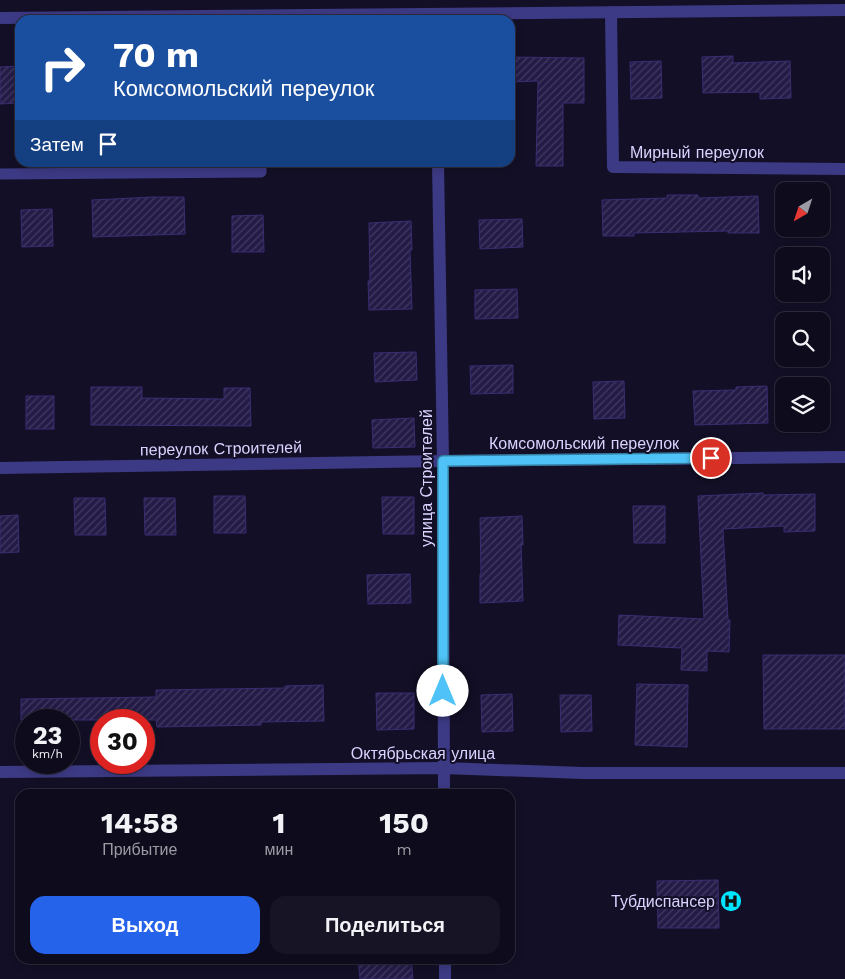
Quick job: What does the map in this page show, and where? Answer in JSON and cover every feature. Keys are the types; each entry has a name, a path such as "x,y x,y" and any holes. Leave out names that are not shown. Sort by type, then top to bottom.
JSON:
{"street":[{"path":"506,15 845,10"},
{"name":"Мирный переулок","path":"611,12 613,167 845,169"},
{"path":"0,18 15,18"},
{"name":"улица Строителей","path":"438,167 443,461 444,789"},
{"name":"Комсомольский переулок","path":"443,461 845,457"},
{"name":"переулок Строителей","path":"0,468 443,461"},
{"name":"Октябрьская улица","path":"0,772 444,768 582,773 845,773"},
{"path":"445,964 445,979"}],"lane":[{"path":"0,174 261,172 261,167"}],"building":[{"path":"733,56 733,63 790,61 791,98 760,99 760,92 703,93 702,57"},
{"path":"515,57 584,58 584,103 563,103 563,166 536,166 538,81 515,82"},
{"path":"661,61 662,98 631,99 630,62"},
{"path":"15,66 15,103 0,104 0,67"},
{"path":"667,195 698,195 698,198 758,196 759,233 728,233 728,231 634,233 634,236 603,236 602,200 667,198"},
{"path":"184,197 185,234 93,237 92,200"},
{"path":"52,209 53,246 22,247 21,210"},
{"path":"263,215 264,252 232,252 232,216"},
{"path":"522,219 523,247 480,249 479,220"},
{"path":"411,221 412,309 369,310 369,223"},
{"path":"517,289 518,318 475,319 475,290"},
{"path":"416,352 417,380 375,382 374,353"},
{"path":"513,365 513,393 471,394 470,366"},
{"path":"624,381 625,418 594,419 593,382"},
{"path":"767,386 768,423 695,425 693,391 736,390 736,387"},
{"path":"91,387 142,387 142,398 224,399 224,388 250,388 251,426 91,425"},
{"path":"26,396 54,396 54,429 26,429"},
{"path":"414,418 415,447 373,448 372,420"},
{"path":"763,493 763,495 815,494 815,531 784,532 784,526 723,529 728,620 730,620 729,652 707,651 707,671 681,670 682,648 618,645 619,615 704,619 698,496"},
{"path":"214,496 245,496 246,533 214,533"},
{"path":"382,497 414,497 414,534 383,534"},
{"path":"74,498 105,498 106,535 75,535"},
{"path":"144,498 175,498 176,535 145,535"},
{"path":"633,506 665,506 665,543 634,543"},
{"path":"18,515 19,552 0,553 0,516"},
{"path":"522,516 523,601 480,603 480,518"},
{"path":"410,574 411,603 368,604 367,575"},
{"path":"763,655 845,655 845,729 764,729"},
{"path":"637,684 688,685 687,747 635,745"},
{"path":"323,685 324,721 261,722 261,725 157,727 155,709 90,709 90,720 80,720 80,709 21,709 21,699 156,697 156,690 285,688 285,686"},
{"path":"376,693 414,693 414,729 377,730"},
{"path":"512,694 513,731 482,732 481,695"},
{"path":"560,695 591,695 592,731 561,732"},
{"path":"718,880 719,928 658,928 657,881"},
{"path":"358,964 412,964 413,979 360,979"}],"place":[{"name":"Тубдиспансер","path":"731,901"}],"route":[{"path":"443,691 443,461 711,458"}]}
